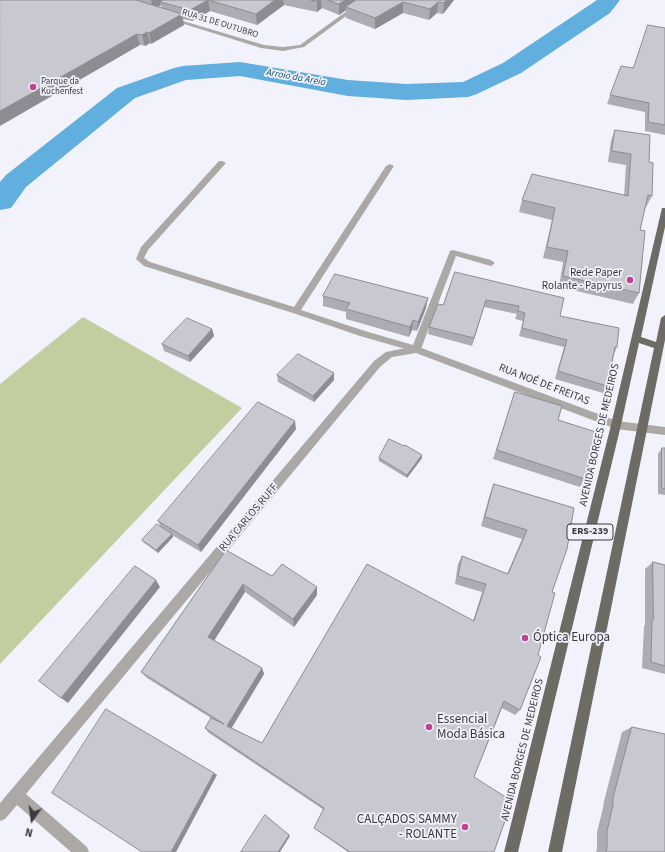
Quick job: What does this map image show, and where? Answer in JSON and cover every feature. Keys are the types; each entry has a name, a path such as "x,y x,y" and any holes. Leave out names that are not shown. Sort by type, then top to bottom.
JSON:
{"main road":[{"name":"AVENIDA BORGES DE MEDEIROS","path":"511,852 616,425 665,210"},
{"name":"ERS-239","path":"555,852 665,318"},
{"path":"636,339 659,346"}],"street":[{"name":"RUA 31 DE OUTUBRO","path":"161,16 263,47 283,49 302,46 365,0"},
{"name":"RUA NOÉ DE FREITAS","path":"222,163 144,249 140,259 147,264 296,311 363,334 416,349 616,425 665,431"},
{"path":"296,311 390,166"},
{"path":"416,349 453,253 491,263"},
{"name":"RUA CARLOS RUFF","path":"0,814 378,364 389,354 416,349"},
{"path":"16,795 82,852"}],"green space":[{"path":"83,317 242,408 0,664 0,384"}],"building":[{"path":"0,0 136,0 182,14 149,33 147,32 142,35 137,34 0,111"},
{"path":"163,0 208,0 190,10 160,2"},
{"path":"208,0 275,0 256,14"},
{"path":"328,0 345,0 339,4"},
{"path":"356,0 447,0 444,3 438,2 430,9 403,2 375,18 346,7"},
{"path":"648,25 665,28 665,125 648,122 649,103 610,95 621,66 633,68"},
{"path":"615,130 650,135 649,162 653,163 652,196 648,195 640,230 645,231 639,293 563,276 568,251 547,247 555,208 522,200 532,174 628,196 631,154 612,151"},
{"path":"455,272 564,298 560,316 619,328 617,347 615,347 607,386 558,371 567,340 522,328 525,313 518,311 519,306 486,300 474,338 429,327 438,304 443,305"},
{"path":"335,274 428,298 418,322 413,320 410,327 346,309 350,303 323,296"},
{"path":"187,318 212,329 188,356 162,344"},
{"path":"298,354 334,373 313,396 277,375"},
{"path":"515,392 562,406 558,420 596,432 585,479 497,450"},
{"path":"258,402 295,421 198,545 158,521"},
{"path":"389,439 404,446 405,445 422,455 407,475 379,458"},
{"path":"662,448 665,448 665,489 662,488"},
{"path":"494,484 574,508 567,549 552,592 555,593 538,655 541,657 520,710 504,701 474,777 512,801 494,852 350,852 314,828 324,808 205,728 211,718 224,724 141,672 226,550 272,576 282,564 317,587 293,619 243,584 208,637 262,668 227,726 262,743 367,564 474,621 486,584 458,576 462,556 508,574 527,530 485,517"},
{"path":"157,524 172,534 156,550 142,540"},
{"path":"653,562 665,565 665,666 651,662"},
{"path":"135,566 156,580 61,698 39,681"},
{"path":"106,709 214,773 171,852 142,852 52,793"},
{"path":"632,727 665,734 665,852 606,852 607,831 613,805 613,798"},
{"path":"265,815 289,835 278,852 241,852"}],"waterway":[{"name":"Arroio da Areia","path":"0,201 16,181 126,93 183,73 240,69 348,88 406,92 468,89 512,68 602,8 609,0"}],"place":[{"name":"Parque da Kuchenfest","path":"33,87"},
{"name":"Rede Paper Rolante - Papyrus","path":"630,280"},
{"name":"Óptica Europa","path":"525,638"},
{"name":"Essencial Moda Básica","path":"429,727"},
{"name":"CALÇADOS SAMMY - ROLANTE","path":"465,827"}]}
